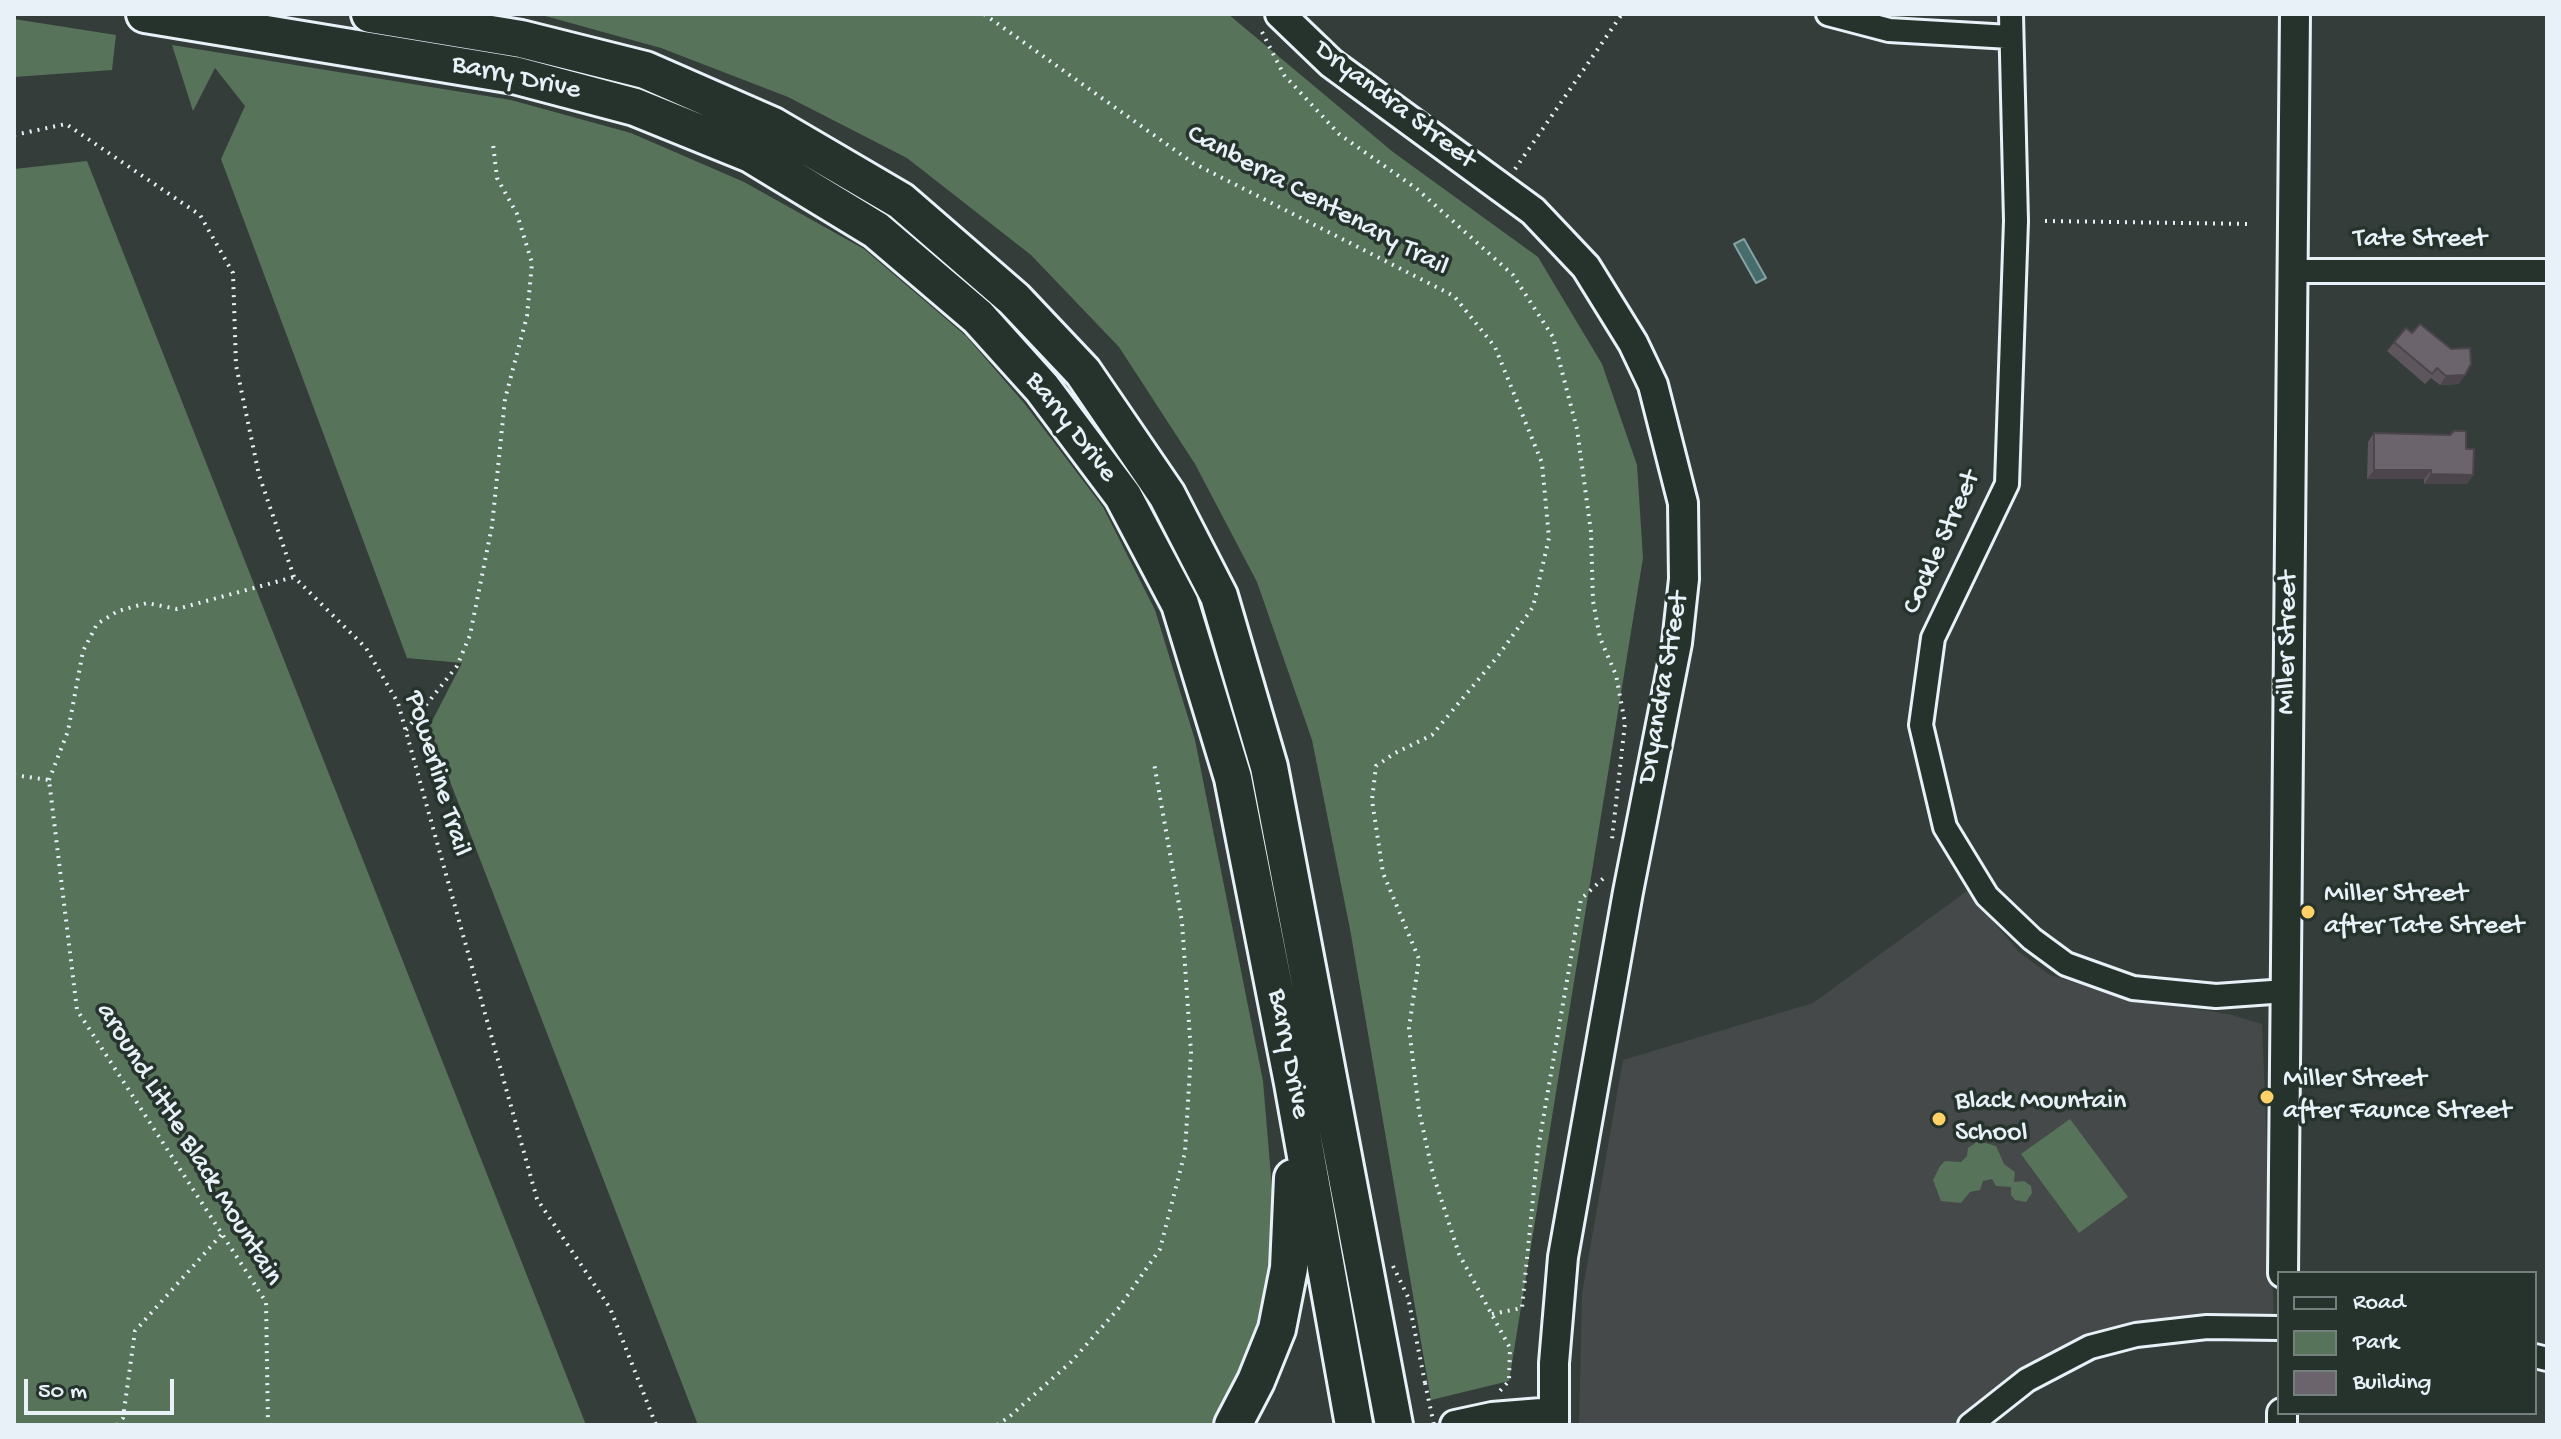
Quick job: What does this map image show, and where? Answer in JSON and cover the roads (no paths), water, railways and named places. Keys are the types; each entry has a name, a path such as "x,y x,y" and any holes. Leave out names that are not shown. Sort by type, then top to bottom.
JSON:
{"main road":[{"name":"Barry Drive","path":"145,14 514,75 635,107 751,154 876,230 978,317 1042,388 1123,496 1180,604 1233,778 1293,1083 1352,1415"},
{"name":"Barry Drive","path":"370,14 521,39 645,70 773,126 901,201 1014,299 1083,372 1167,495 1219,596 1269,767 1387,1390 1410,1421"},
{"path":"1233,1425 1269,1351 1285,1295 1293,1205 1293,1083"}],"street":[{"path":"1828,14 1889,30 2010,37"},
{"name":"Cockle Street","path":"2011,14 2016,221 2007,484 1933,638 1921,725 1945,827 1987,896 2032,939 2066,964 2133,988 2216,996 2286,991"},
{"name":"Miller Street","path":"2283,1271 2295,14"},
{"name":"Dryandra Street","path":"1270,20 1533,211 1586,267 1633,343 1653,385 1683,503 1684,579 1677,643 1628,892 1563,1257 1554,1363 1554,1418"},
{"name":"Tate Street","path":"2293,271 2547,271"},
{"path":"1970,1425 2027,1380 2090,1347 2136,1335 2207,1327 2277,1328"},
{"path":"1447,1419 1554,1418"}],"water":[{"path":"1744,239 1766,278 1756,283 1734,244"}],"place":[{"name":"Miller Street after Tate Street","path":"2308,912"},
{"name":"Miller Street after Faunce Street","path":"2267,1097"},
{"name":"Black Mountain School","path":"1939,1119"}]}
